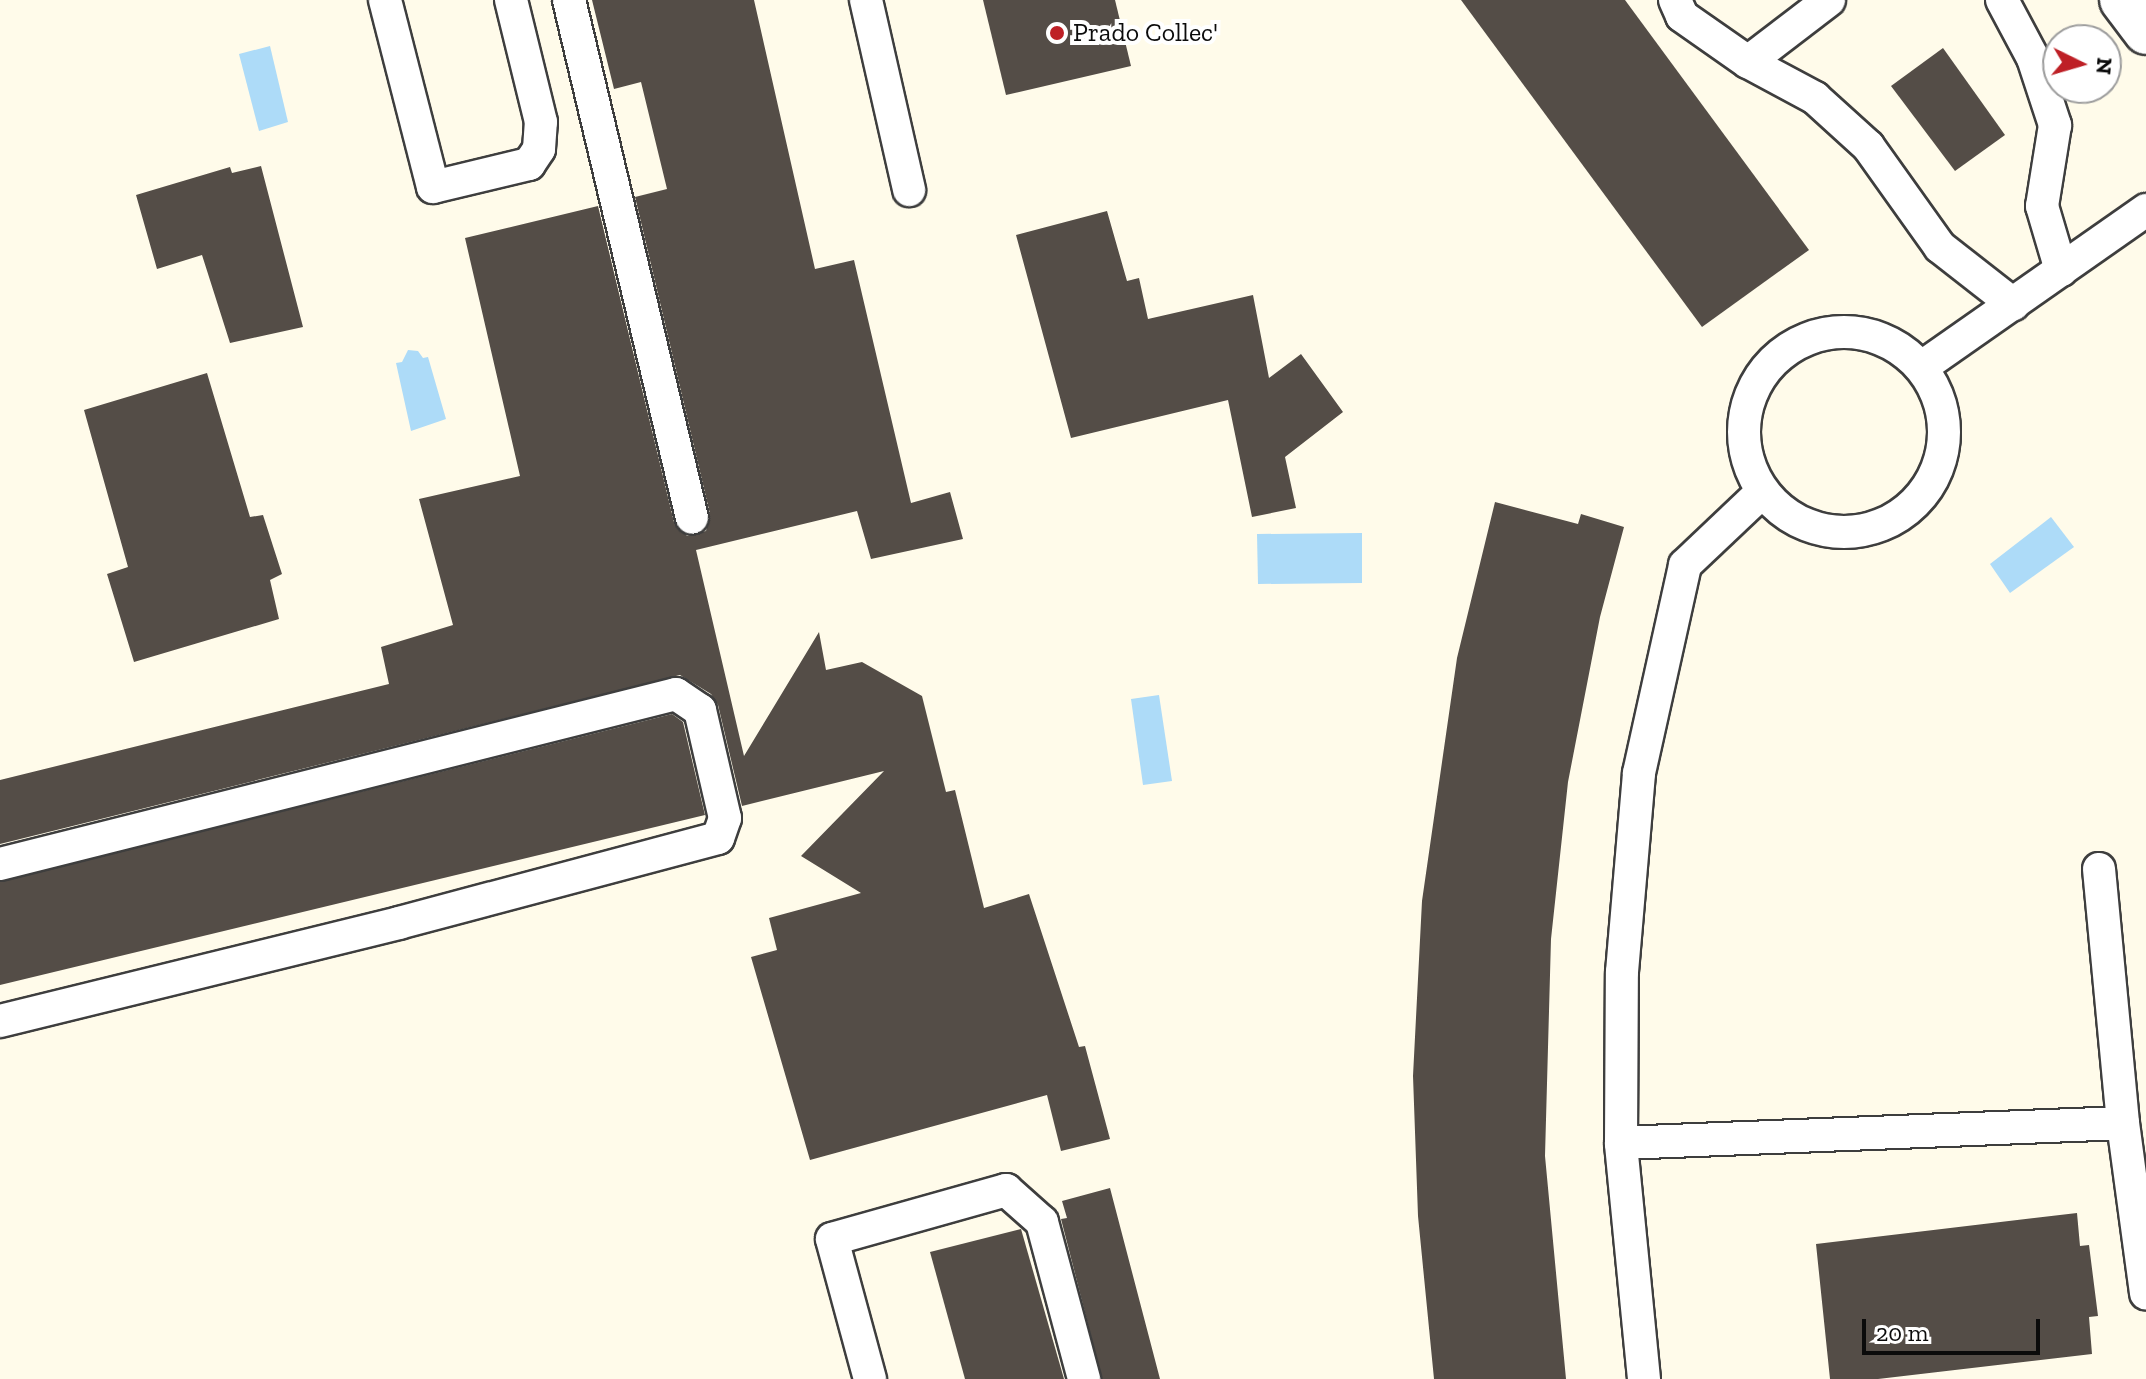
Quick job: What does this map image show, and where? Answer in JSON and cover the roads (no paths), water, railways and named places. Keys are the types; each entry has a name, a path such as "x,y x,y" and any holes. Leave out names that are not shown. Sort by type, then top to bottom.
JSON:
{"street":[{"path":"2122,0 2146,32"}],"lane":[{"path":"385,0 433,187 529,164 539,149 541,122 511,0"},
{"path":"569,0 692,518"},
{"path":"866,0 909,190"},
{"path":"1675,0 1682,16 1748,62 1815,98 1868,146 1940,247 2013,304"},
{"path":"1748,62 1829,0"},
{"path":"2002,0 2033,58 2055,125 2042,206 2061,270"},
{"path":"1922,367 2146,210"},
{"path":"1829,332 1864,333 1895,345 1922,367 1941,402 1944,443 1932,481 1906,512 1870,529 1830,532 1793,519 1762,492 1747,461 1743,427 1750,393 1769,364 1796,343 1829,332"},
{"path":"1644,1379 1621,1143 1622,972 1642,759 1685,565 1762,492"},
{"path":"0,864 676,694 700,710 725,818 718,838 399,923 0,1021"},
{"path":"2099,869 2123,1123 2146,1293"},
{"path":"1621,1143 2123,1123"},
{"path":"870,1379 832,1239 1006,1190 1042,1222 1084,1379"}],"water":[{"path":"270,46 288,122 259,131 239,54"},
{"path":"408,350 418,351 423,358 428,357 446,419 411,431 396,363 402,362"},
{"path":"2051,517 2074,547 2010,593 1990,564"},
{"path":"1362,533 1362,583 1258,584 1257,534"},
{"path":"1159,695 1172,781 1143,785 1131,699"}],"place":[{"name":"Prado Collec'","path":"1057,33"}]}
